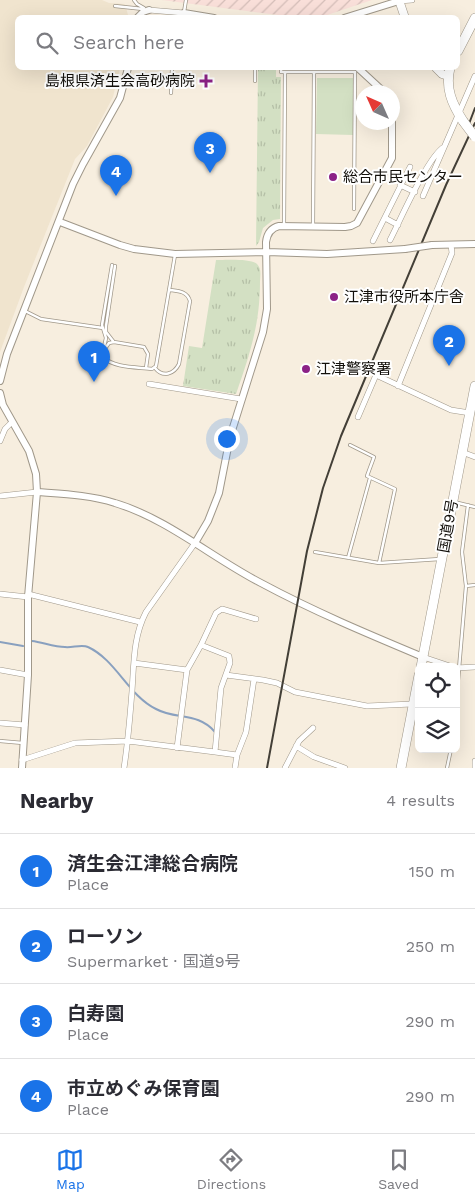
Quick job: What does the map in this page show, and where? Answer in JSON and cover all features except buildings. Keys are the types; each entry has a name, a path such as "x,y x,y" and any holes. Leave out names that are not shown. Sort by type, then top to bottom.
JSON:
{"highway":[{"path":"460,47 475,18"},
{"path":"449,72 450,97 461,118 475,137"},
{"name":"国道9号","path":"422,662 475,386"},
{"path":"401,768 415,692"}],"main road":[{"path":"399,1 404,15"},
{"path":"438,70 442,74 449,72"}],"street":[{"path":"354,15 399,1 412,0"},
{"path":"140,15 149,10 179,15"},
{"path":"0,381 7,354 74,184 120,98 127,70"},
{"path":"360,70 376,85"},
{"path":"423,196 444,147 461,118 475,76"},
{"path":"124,768 128,741 135,644 140,622 195,543 208,521 219,493 230,437 263,332 267,309 266,239 268,233 276,226 345,227 357,223 392,158 392,130"},
{"path":"390,240 438,150 444,147"},
{"path":"373,241 410,167"},
{"path":"400,185 415,192"},
{"path":"384,218 398,225"},
{"path":"60,222 134,249 175,254 267,252 327,254 405,249 432,245 475,244"},
{"path":"398,386 452,253 451,245"},
{"path":"358,417 376,375 451,410 460,413 470,413"},
{"path":"149,384 241,399"},
{"path":"0,393 0,398 32,458 36,474 37,492 28,595 28,675 22,768"},
{"path":"0,441 5,429 12,422"},
{"path":"462,452 475,458"},
{"path":"0,496 37,492 93,497 114,502 147,516 266,587 422,662"},
{"path":"0,594 28,595 140,622"},
{"path":"176,748 187,670 216,613 222,609 256,619"},
{"path":"201,645 230,656 230,663 221,688 215,752"},
{"path":"134,663 187,670"},
{"path":"460,668 475,667"},
{"path":"0,670 28,675"},
{"path":"226,675 277,683 294,692 367,706 412,704"},
{"path":"235,768 237,755 246,732 254,679"},
{"path":"0,723 25,725"},
{"path":"285,768 299,741 313,728"},
{"path":"22,760 75,743 128,741 237,755"},
{"path":"296,746 314,756 345,768"},
{"path":"323,768 326,761"},
{"path":"475,761 475,768"}],"lane":[{"path":"134,0 142,8 149,10"},
{"path":"179,15 186,0"},
{"path":"115,6 149,10"},
{"path":"170,93 172,70"},
{"path":"254,81 255,70"},
{"path":"281,70 281,72 355,72 354,209"},
{"path":"284,226 285,72"},
{"path":"313,226 314,72"},
{"path":"154,368 158,364 175,254"},
{"path":"114,342 107,334 106,326 114,266 102,325 106,338 104,357 110,363 154,368 163,374 169,374 177,369 190,301 189,297 183,292 170,290"},
{"path":"24,310 41,318 103,328"},
{"path":"104,350 107,345 114,342 146,348 148,354 146,368"},
{"path":"350,445 374,457 367,476 395,489 379,563"},
{"path":"348,558 370,477"},
{"path":"452,502 475,507"},
{"path":"457,663 466,586 462,552 468,505"},
{"path":"315,552 379,563 442,559"},
{"path":"466,586 475,585"},
{"path":"0,741 23,743"},
{"path":"447,768 450,753"}],"shaded area":[{"path":"0,0 102,0 109,3 125,4 128,15 15,15 15,70 120,70 113,97 87,146 75,159 0,352"},
{"path":"162,0 372,0 327,15 278,15"}],"green space":[{"path":"258,70 276,70 276,77 281,77 280,219 273,220 263,228 256,246"},
{"path":"317,78 354,78 353,135 316,134"},
{"path":"216,260 254,262 259,266 260,270 260,297 256,325 250,352 236,394 183,386 189,346 202,348"}],"waterway":[{"path":"32,641 61,647 88,647 106,660 146,703 164,712 194,719 215,732"},
{"path":"0,642 23,646"}],"railway":[{"path":"467,129 475,108"},
{"path":"267,768 307,551 323,488 341,436 446,185 475,123"}],"place":[{"name":"島根県済生会高砂病院","path":"206,81"},
{"name":"白寿園","path":"210,173"},
{"name":"総合市民センター","path":"333,177"},
{"name":"市立めぐみ保育園","path":"116,196"},
{"name":"江津市役所本庁舎","path":"334,297"},
{"name":"ローソン","path":"449,366"},
{"name":"江津警察署","path":"306,369"},
{"name":"済生会江津総合病院","path":"94,382"}]}
